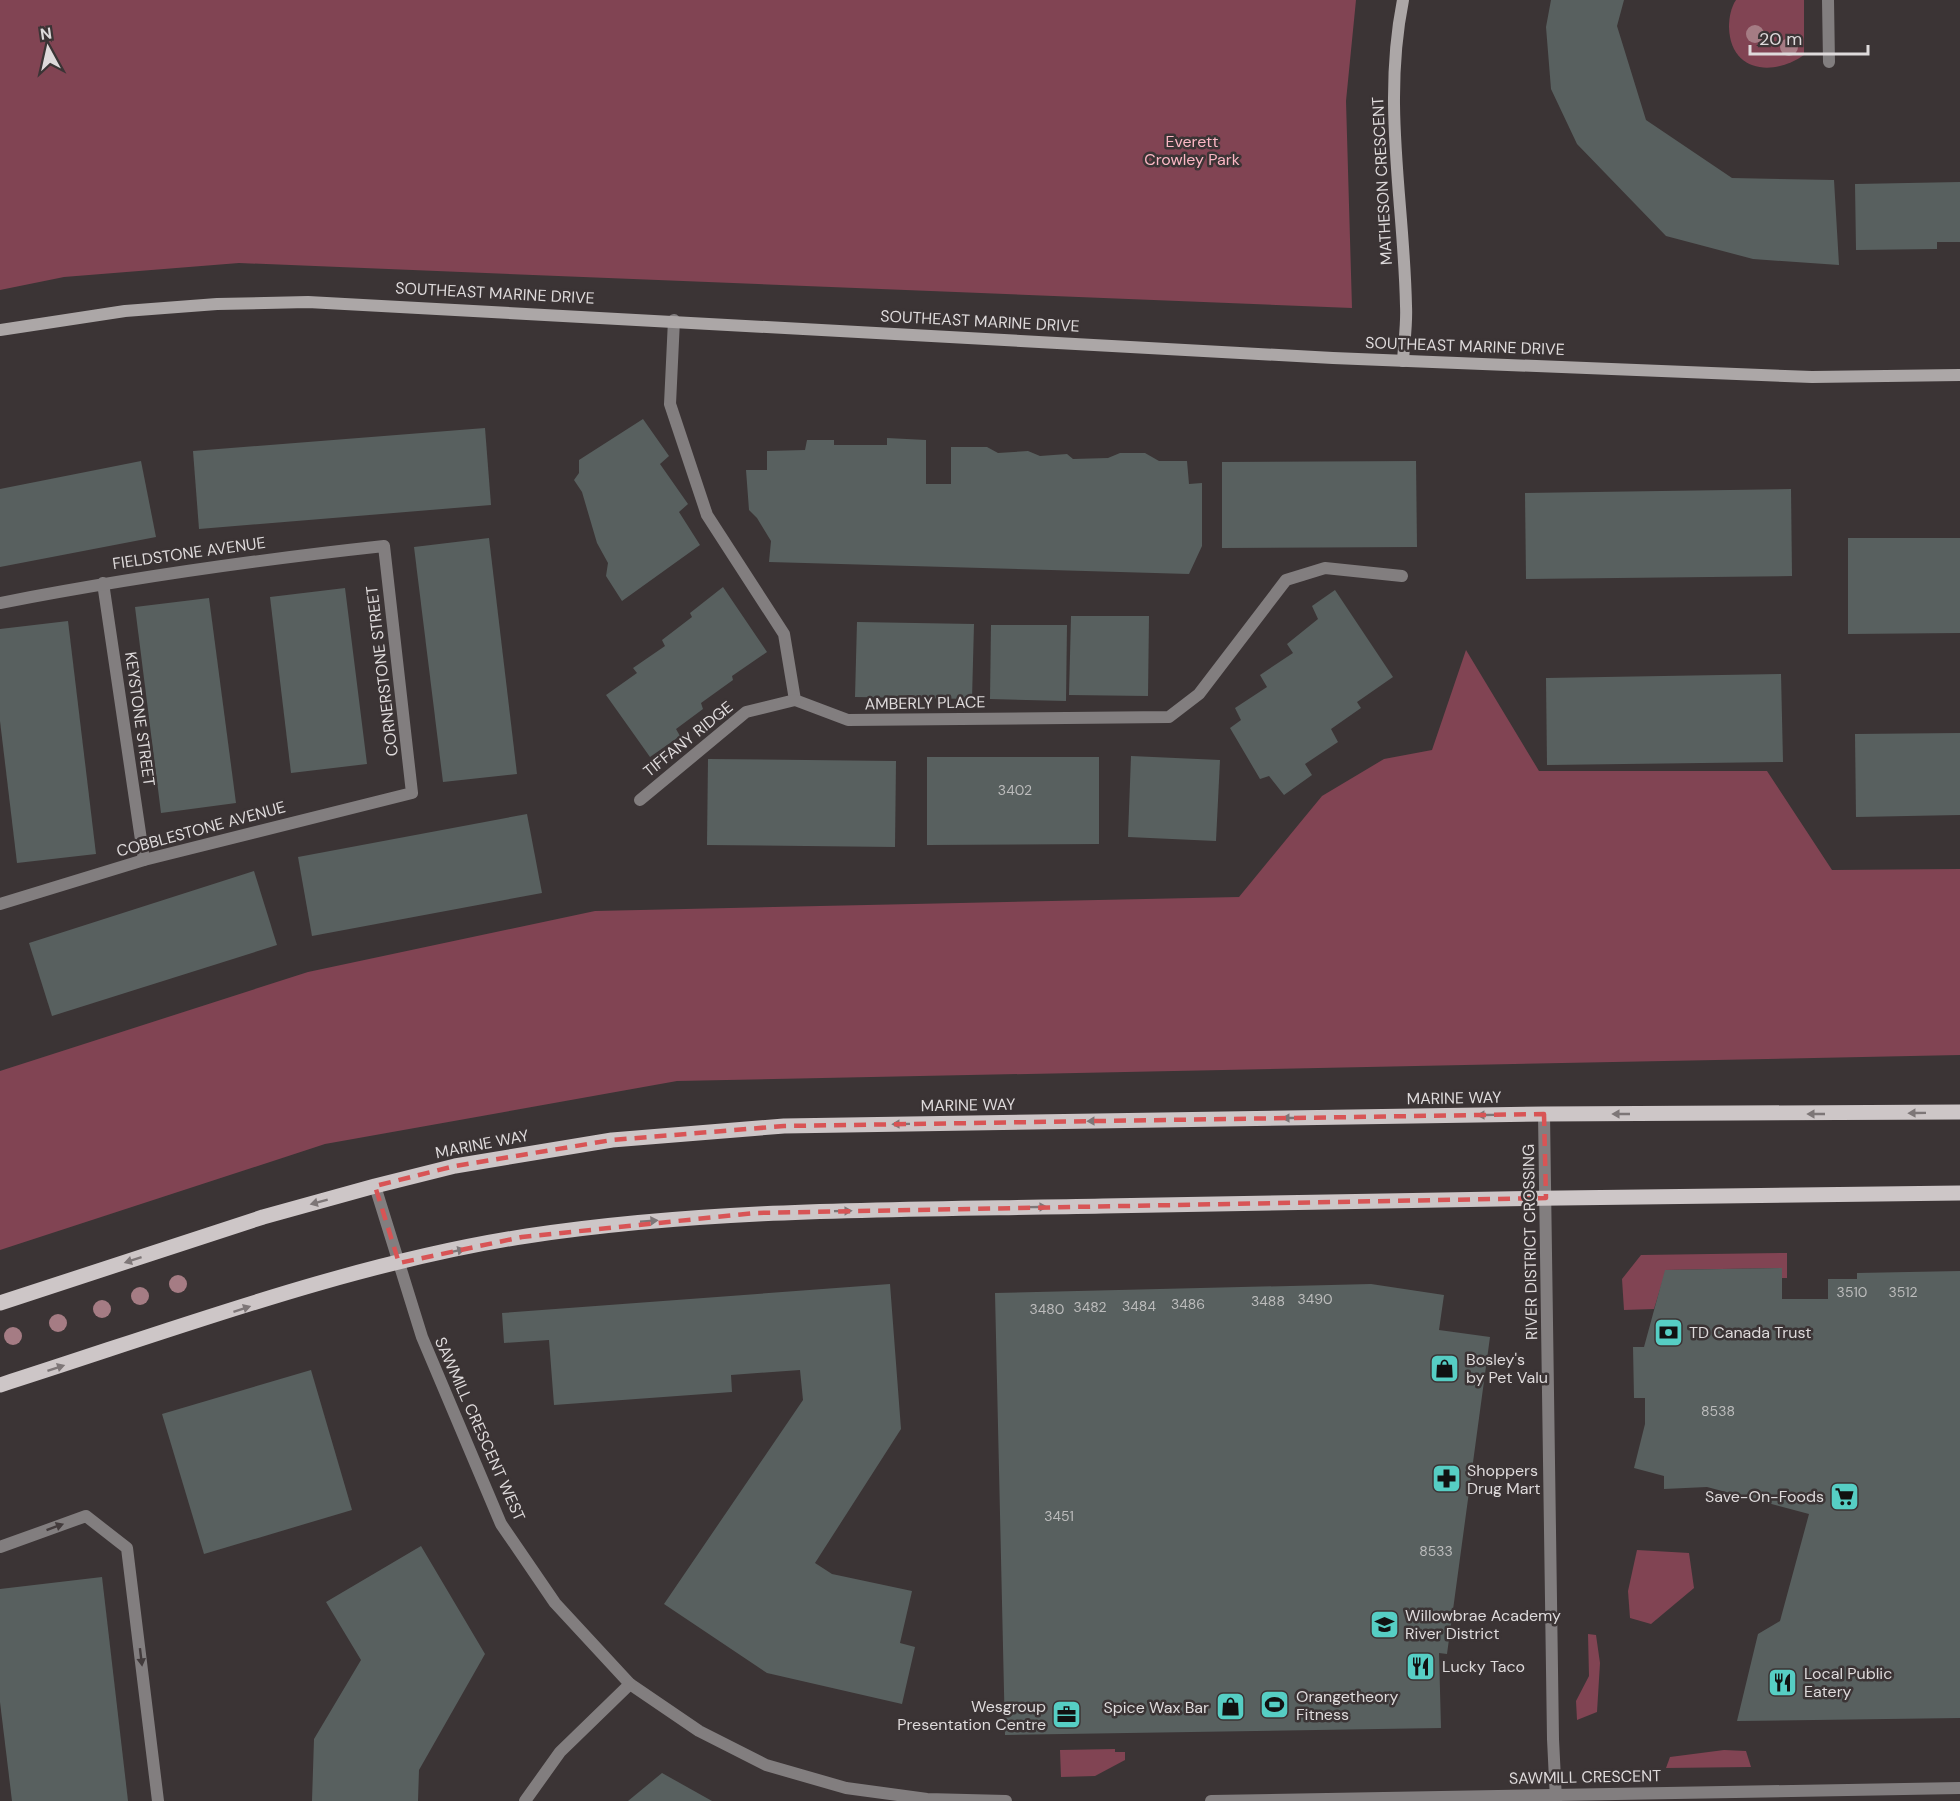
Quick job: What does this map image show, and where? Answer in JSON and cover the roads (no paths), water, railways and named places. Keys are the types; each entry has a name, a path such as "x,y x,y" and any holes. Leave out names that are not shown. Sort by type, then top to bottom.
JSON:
{"main road":[{"name":"MARINE WAY","path":"0,1303 263,1217 375,1186 455,1166 612,1140 784,1126 1544,1114 1960,1113"},
{"path":"0,1385 294,1292 399,1263 522,1237 622,1223 755,1213 1546,1198 1960,1193"}],"street":[{"name":"MATHESON CRESCENT","path":"1402,361 1406,307 1392,102 1396,42 1403,0"},
{"path":"1828,0 1829,62"},
{"name":"SOUTHEAST MARINE DRIVE","path":"0,330 125,311 217,304 308,302 1402,361 1812,377 1960,375"},
{"path":"674,320 670,404 707,515 784,634 795,700"},
{"name":"FIELDSTONE AVENUE","path":"0,603 103,583 260,559 384,546"},
{"name":"CORNERSTONE STREET","path":"384,546 412,793"},
{"name":"AMBERLY PLACE","path":"795,700 848,720 1169,717 1199,694 1286,580 1325,568 1402,576"},
{"name":"KEYSTONE STREET","path":"103,583 144,860"},
{"name":"TIFFANY RIDGE","path":"640,800 746,712 795,700"},
{"name":"COBBLESTONE AVENUE","path":"0,904 144,860 412,793"},
{"name":"RIVER DISTRICT CROSSING","path":"1544,1114 1556,1798"},
{"name":"SAWMILL CRESCENT WEST","path":"375,1186 422,1337 501,1524 555,1603 630,1684"},
{"path":"0,1547 86,1516 127,1548 158,1801"},
{"path":"525,1801 560,1752 630,1684 699,1731 766,1765 846,1788 927,1799 1006,1801"},
{"name":"SAWMILL CRESCENT","path":"1211,1801 1556,1798 1960,1788"}],"place":[{"name":"TD Canada Trust","path":"1668,1332"},
{"name":"Bosley's by Pet Valu","path":"1445,1368"},
{"name":"Shoppers Drug Mart","path":"1446,1479"},
{"name":"Save-On-Foods","path":"1845,1496"},
{"name":"Willowbrae Academy River District","path":"1384,1624"},
{"name":"Lucky Taco","path":"1421,1666"},
{"name":"Local Public Eatery","path":"1783,1682"},
{"name":"Orangetheory Fitness","path":"1275,1705"},
{"name":"Spice Wax Bar","path":"1230,1707"},
{"name":"Wesgroup Presentation Centre","path":"1067,1715"}],"park label":[{"name":"Everett Crowley Park","path":"1192,150"}]}
